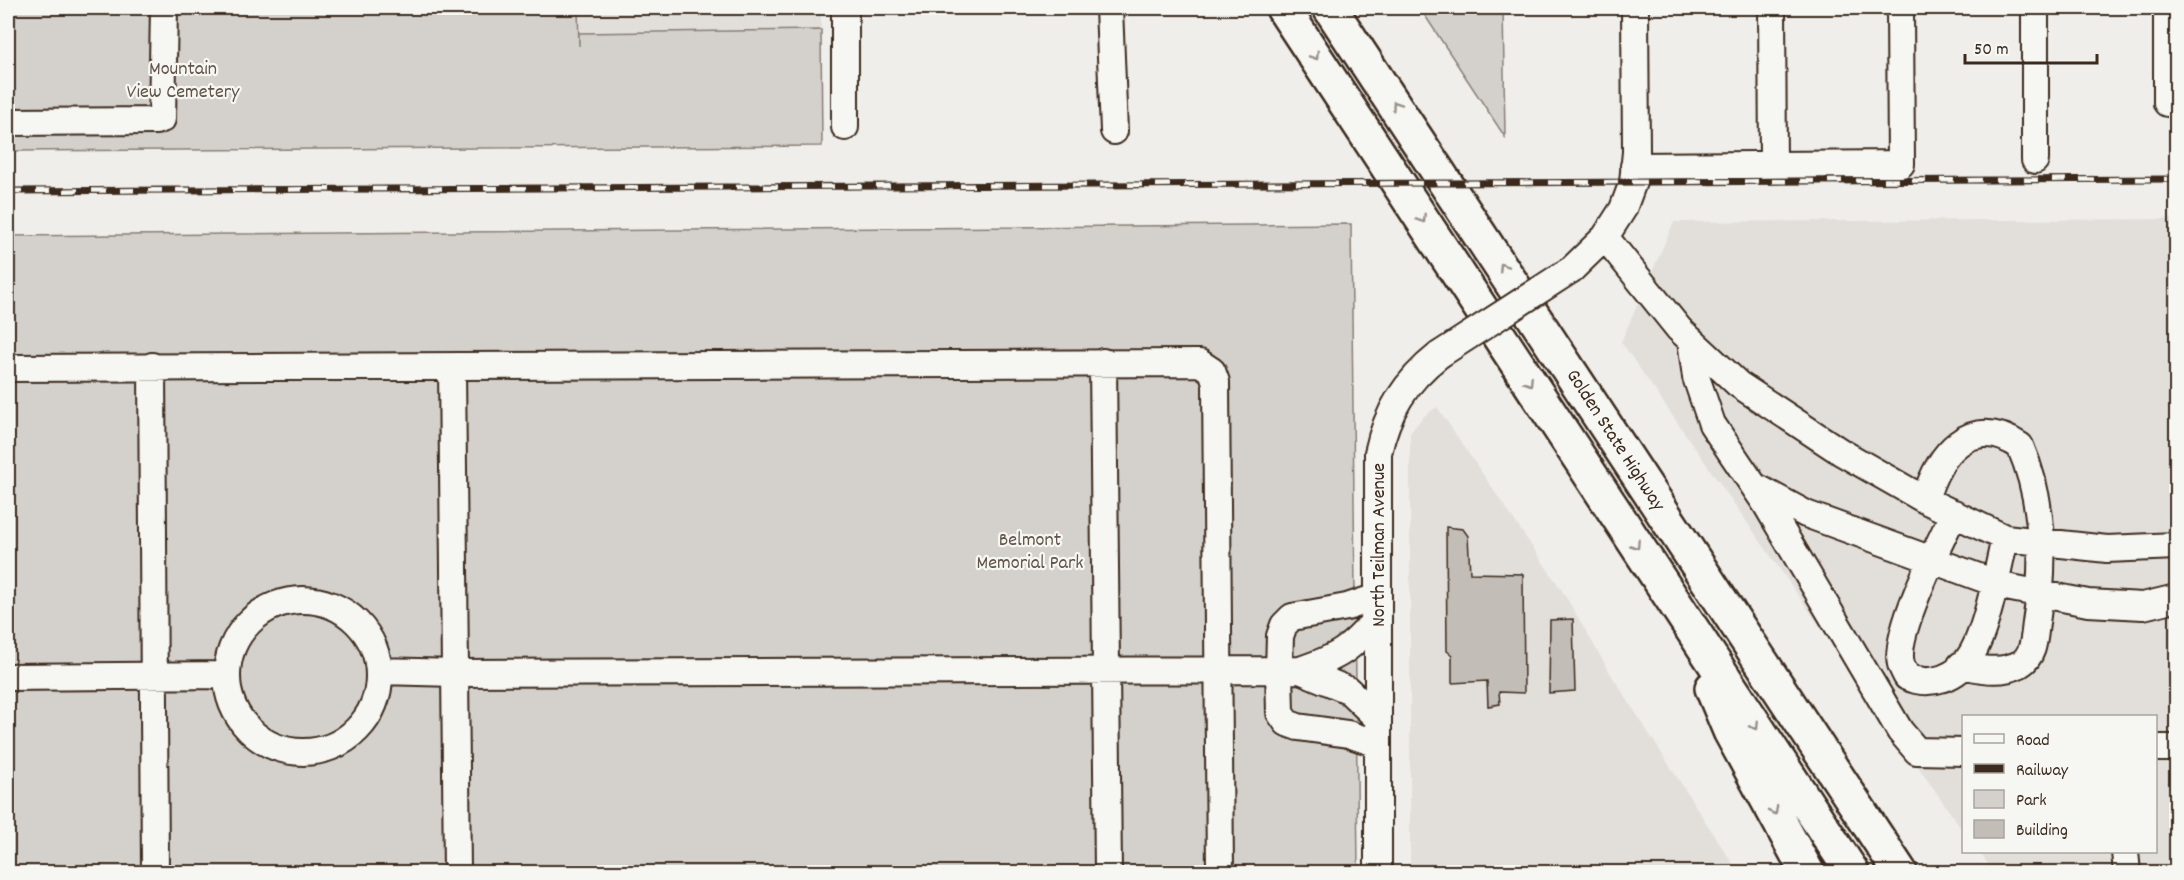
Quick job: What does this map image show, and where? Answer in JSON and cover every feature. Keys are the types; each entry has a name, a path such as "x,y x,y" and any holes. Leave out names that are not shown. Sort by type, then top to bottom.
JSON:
{"highway":[{"path":"1283,8 1852,873"},
{"name":"Golden State Highway","path":"1330,8 1628,456 1900,873"},
{"path":"1628,456 1923,873"},
{"path":"1677,607 1730,731 1807,873"}],"street":[{"path":"8,123 156,122 162,118 164,8"},
{"path":"845,8 845,127"},
{"path":"1109,8 1114,131"},
{"name":"North Teilman Avenue","path":"1378,873 1376,478 1382,433 1394,406 1410,381 1439,354 1572,268 1605,237 1629,194 1635,159 1635,8"},
{"path":"1772,8 1773,165"},
{"path":"1635,159 1773,165 1901,164 1900,8"},
{"path":"2035,8 2035,160"},
{"path":"2167,8 2167,103"},
{"path":"1605,237 1679,329 1738,384 1840,452 1925,500 2005,538 2107,549 2176,546"},
{"path":"1691,340 1696,377 1712,424 1755,486 1900,732 1917,751 1962,753"},
{"path":"1103,362 1108,873"},
{"path":"8,368 1200,363 1212,371 1216,382 1220,873"},
{"path":"152,366 155,873"},
{"path":"452,367 457,873"},
{"path":"1925,500 1940,462 1958,442 1979,434 1998,436 2013,441 2020,446 2029,465 2042,543 2041,593 2033,649 2021,663 1994,672 1961,665"},
{"path":"1755,486 1806,514 1995,583 2088,603 2143,606 2176,598"},
{"path":"1954,513 1931,560 1901,647 1900,663 1907,677 1920,683 1947,679 1971,656 1995,583 2005,538"},
{"path":"294,600 315,600 335,606 352,617 366,632 376,650 380,671 378,692 371,712 359,729 342,742 323,750 302,752 281,749 262,740 246,726 234,709 228,689 227,675 232,648 242,630 256,615 274,605 294,600"},
{"path":"1377,607 1347,607 1292,617 1284,625 1280,636 1289,670 1280,713 1287,723 1299,727 1348,734 1378,744"},
{"path":"380,671 454,673 1289,670 1339,656 1355,644 1377,607"},
{"path":"1868,675 1900,663"},
{"path":"1289,670 1348,690 1377,718"},
{"path":"8,677 227,675"},
{"path":"2157,748 2176,748"},
{"path":"2125,853 2127,873"}],"shaded area":[{"path":"579,8 821,8 821,30 579,33"},
{"path":"2176,219 2176,872 1994,872 1980,853 2157,853 2157,715 1962,715 1962,830 1621,342 1674,222"},
{"path":"1437,407 1563,592 1612,676 1738,872 1410,872 1410,433 1423,417"}],"green space":[{"name":"Mountain View Cemetery","path":"8,8 578,8 579,46 579,33 821,30 822,146 8,151"},
{"path":"1420,8 1503,8 1505,137"},
{"name":"Belmont Memorial Park","path":"1351,224 1358,872 8,872 8,236"}],"building":[{"path":"1446,527 1463,529 1468,536 1470,573 1523,574 1524,693 1499,692 1500,704 1488,706 1487,681 1452,683 1452,655 1447,651"},
{"path":"1573,619 1575,691 1549,693 1550,620"}],"railway":[{"path":"8,191 2176,179"}]}
